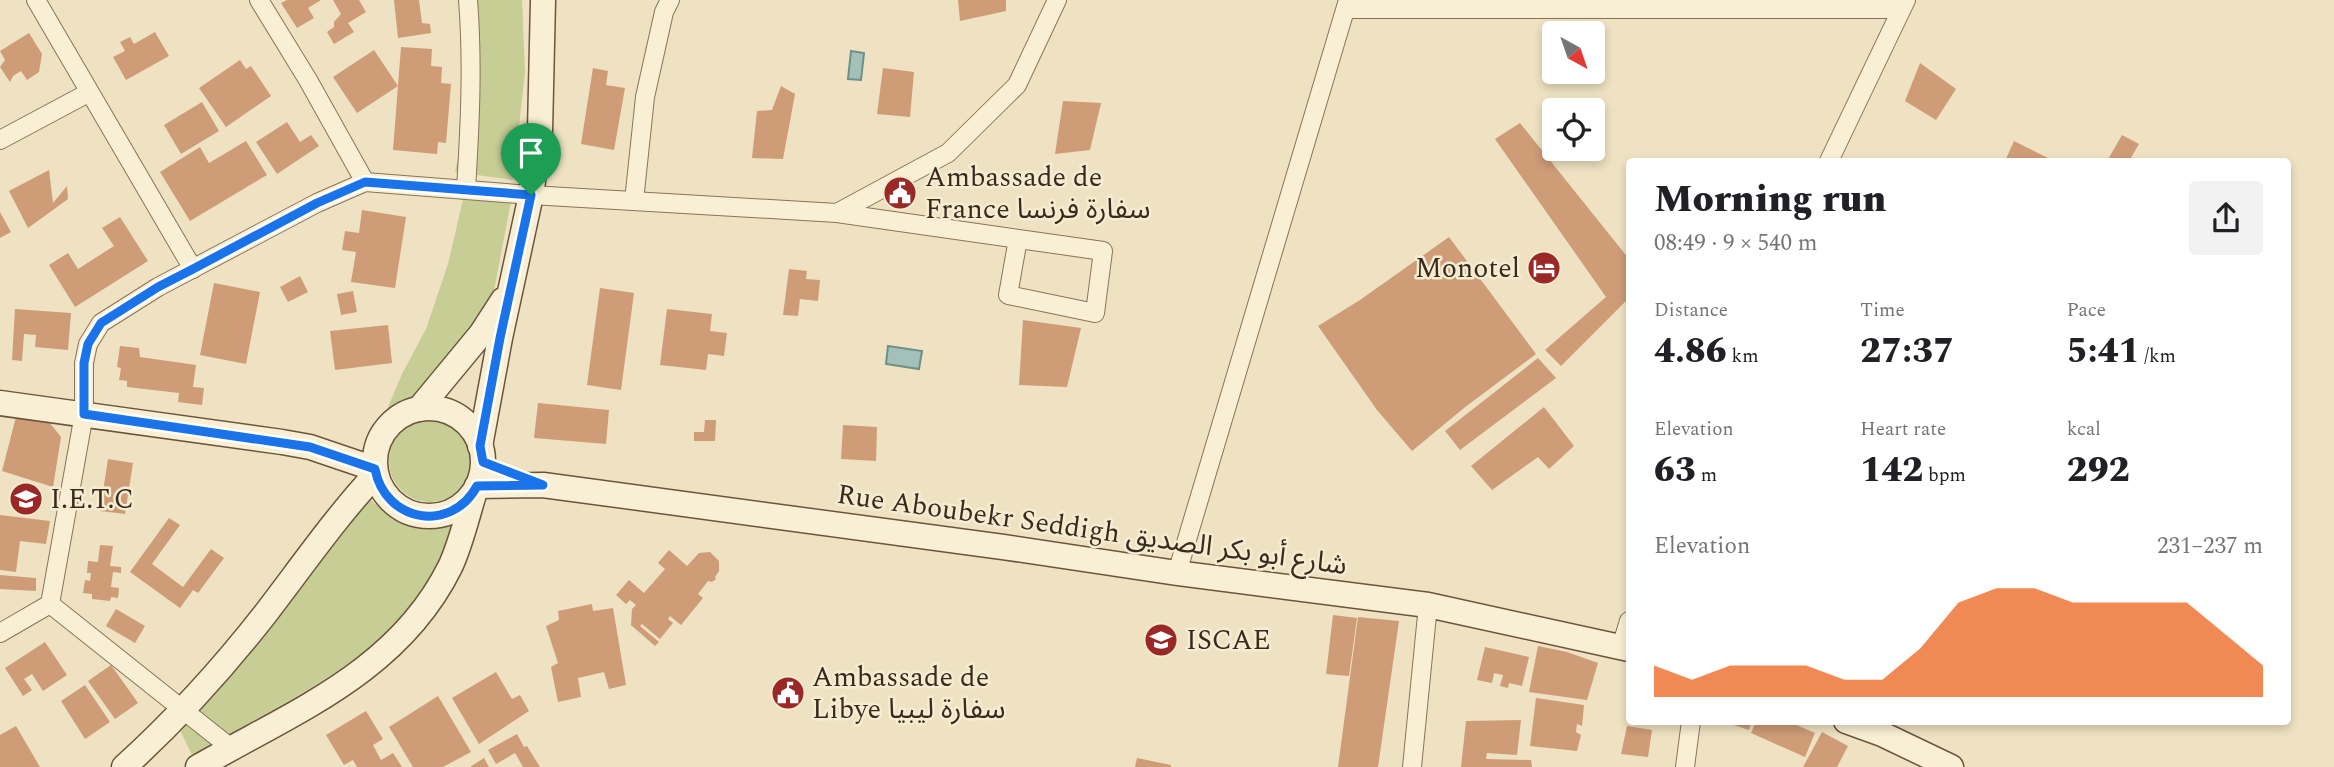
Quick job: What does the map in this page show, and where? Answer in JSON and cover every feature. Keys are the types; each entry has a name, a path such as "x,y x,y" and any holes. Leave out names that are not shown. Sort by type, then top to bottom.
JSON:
{"street":[{"path":"36,0 193,269"},
{"path":"259,0 308,79 365,182"},
{"path":"466,189 471,106 468,0"},
{"path":"198,767 322,698 362,671 407,630 434,596 451,565 476,488 511,288 531,195 540,131 543,0"},
{"path":"634,201 645,97 664,12 670,0"},
{"path":"837,214 948,153 1017,85 1057,0"},
{"path":"1177,573 1347,4 1904,5 1830,158"},
{"path":"0,141 88,93"},
{"path":"0,633 50,604 84,414 84,363 88,344 101,323 158,287 317,203 365,182 837,214 1018,239 1103,251 1095,313 1008,295 1018,239"},
{"path":"476,488 451,512 419,516 409,513 391,501 379,484 375,456 381,438 397,419 419,409 481,334 511,288"},
{"path":"0,403 310,447 356,445 381,438"},
{"path":"419,409 442,410 461,419 476,436 482,454"},
{"path":"310,447 376,471"},
{"name":"Rue Aboubekr Seddigh شارع أبو بكر الصديق","path":"482,454 543,485"},
{"path":"124,767 184,710 246,637 376,471"},
{"name":"Rue Aboubekr Seddigh شارع أبو بكر الصديق","path":"476,488 543,485 1428,605 1625,648"},
{"path":"50,604 231,748"},
{"path":"1412,767 1428,605"},
{"path":"1685,767 1690,725"},
{"path":"1857,725 1951,767"}],"green space":[{"path":"470,0 522,0 525,72 513,180 455,172 467,114"},
{"path":"465,191 511,201 494,291 466,343 415,400 383,419 402,374 426,329 448,264"},
{"path":"430,420 446,424 459,432 467,445 471,461 467,477 459,490 446,498 430,502 414,498 401,490 393,477 389,461 393,445 401,432 414,424"},
{"path":"362,491 393,519 412,527 433,529 453,521 425,587 400,620 355,659 301,694 192,755 179,728"}],"water":[{"path":"851,51 864,53 861,80 848,79"},
{"path":"888,346 922,351 919,369 886,364"}],"building":[{"path":"287,0 321,0 308,8 314,18 297,28 281,3"},
{"path":"333,0 359,0 366,12 348,23 354,32 334,44 327,32 334,27 334,22 341,14"},
{"path":"394,0 419,0 422,23 430,24 431,33 398,38"},
{"path":"958,0 1006,0 1006,11 960,21"},
{"path":"155,32 169,56 126,80 113,57 125,51 120,42 130,37 134,44"},
{"path":"29,33 42,54 39,72 27,80 21,71 13,76 10,82 0,67 5,60 0,51"},
{"path":"401,47 432,49 431,66 442,67 441,83 451,84 446,143 438,142 437,154 393,150"},
{"path":"374,50 398,86 357,113 333,77"},
{"path":"240,60 246,69 251,66 271,96 226,127 199,88"},
{"path":"1920,63 1956,89 1936,120 1905,101"},
{"path":"593,68 608,71 606,85 625,88 614,150 581,144"},
{"path":"883,68 914,72 910,117 877,114"},
{"path":"781,86 795,94 783,159 752,158 757,111 772,110"},
{"path":"1063,101 1101,103 1090,150 1055,154"},
{"path":"202,102 219,131 181,154 164,125"},
{"path":"287,122 300,142 311,135 319,146 277,174 256,142"},
{"path":"1520,123 1542,150 1542,161 1550,161 1626,255 1626,301 1561,366 1545,350 1606,297 1495,139"},
{"path":"2122,135 2139,144 2131,158 2109,158"},
{"path":"246,141 267,175 190,221 160,172 200,147 209,163"},
{"path":"2014,141 2048,158 2006,158"},
{"path":"49,170 53,203 67,186 68,199 28,228 9,191"},
{"path":"362,210 406,217 395,288 351,282 356,252 342,250 345,231 359,233"},
{"path":"0,212 11,232 0,238"},
{"path":"120,217 148,261 75,307 49,265 68,253 78,269 114,246 102,228"},
{"path":"1449,237 1536,354 1412,451 1377,410 1318,326"},
{"path":"789,269 807,271 806,279 820,280 818,301 800,299 798,316 783,315"},
{"path":"300,276 308,292 288,302 280,287"},
{"path":"214,283 260,292 246,364 200,355"},
{"path":"600,288 634,293 621,390 587,385"},
{"path":"353,291 357,312 341,315 337,294"},
{"path":"15,309 71,313 68,350 35,347 36,335 24,334 22,361 12,360"},
{"path":"667,309 712,314 710,331 727,333 724,356 708,354 706,370 660,365"},
{"path":"1023,320 1081,328 1067,387 1019,385"},
{"path":"388,325 392,363 335,370 330,331"},
{"path":"120,346 139,348 140,357 196,365 193,387 204,388 202,405 178,402 179,393 127,387 127,381 119,380 121,368 117,367"},
{"path":"1538,358 1556,378 1460,450 1445,431"},
{"path":"538,403 609,410 606,444 534,438"},
{"path":"1544,407 1574,446 1549,469 1538,457 1492,490 1471,466"},
{"path":"17,413 45,417 61,437 53,487 2,471"},
{"path":"705,420 716,420 715,441 694,441 694,432 704,432"},
{"path":"843,425 877,427 876,461 841,459"},
{"path":"108,459 133,463 125,514 100,511"},
{"path":"0,515 50,521 46,544 20,541 16,572 0,570"},
{"path":"169,518 180,525 152,564 183,587 211,549 224,558 198,593 193,590 180,608 130,572"},
{"path":"100,545 113,546 110,566 121,567 121,573 113,572 111,587 119,588 118,598 111,597 110,601 92,599 92,594 83,593 85,580 90,581 91,573 87,573 88,561 98,562"},
{"path":"669,550 687,566 699,553 710,552 719,561 719,571 716,579 708,581 698,594 703,598 681,625 670,616 668,619 673,623 660,639 642,624 640,626 659,642 655,646 631,625 632,609 636,605 630,600 626,604 616,595 629,580 644,593 665,569 658,563"},
{"path":"0,575 36,578 36,591 0,589"},
{"path":"592,604 593,611 613,608 626,685 609,689 604,672 578,678 581,697 558,702 551,667 558,663 546,626 559,620 558,611"},
{"path":"116,609 145,626 135,643 106,626"},
{"path":"1333,615 1357,618 1349,676 1326,674"},
{"path":"1358,617 1399,621 1378,767 1338,767"},
{"path":"45,642 67,675 43,691 32,674 24,679 32,690 23,696 5,668"},
{"path":"1538,646 1567,652 1598,663 1587,700 1529,692"},
{"path":"1485,647 1529,657 1522,686 1509,683 1508,688 1500,686 1503,675 1494,673 1492,683 1477,680"},
{"path":"111,665 138,703 115,719 88,681"},
{"path":"496,672 512,699 520,695 529,711 479,744 452,698"},
{"path":"85,685 110,722 85,739 61,701"},
{"path":"438,696 471,752 443,767 413,767 389,727"},
{"path":"1536,698 1584,705 1582,726 1577,724 1576,732 1581,735 1577,751 1530,746"},
{"path":"366,711 383,739 373,745 381,760 393,753 402,767 357,767 353,760 344,765 326,735"},
{"path":"1521,720 1517,755 1487,753 1486,759 1531,760 1532,767 1461,767 1466,721"},
{"path":"1733,725 1751,725 1749,730"},
{"path":"1754,725 1796,725 1815,733 1805,757 1751,733"},
{"path":"16,726 40,767 0,767 0,735"},
{"path":"1627,726 1652,730 1648,757 1621,754"},
{"path":"1822,732 1848,746 1837,767 1803,767"},
{"path":"517,734 540,767 523,767 515,753 496,764 488,750"},
{"path":"484,758 489,767 470,767"},
{"path":"1137,758 1171,765 1171,767 1135,767"}],"place":[{"name":"Ambassade de France سفارة فرنسا","path":"900,193"},
{"name":"Monotel","path":"1544,268"},
{"name":"I.E.T.C","path":"26,499"},
{"name":"ISCAE","path":"1161,640"},
{"name":"Ambassade de Libye سفارة ليبيا","path":"788,693"}],"route":[{"path":"365,182 531,195 480,446 483,462 543,485 477,486 468,499 451,512 419,516 391,501 379,484 375,469 310,447 84,414 84,363 88,344 101,323 158,287 317,203 365,182"}]}
